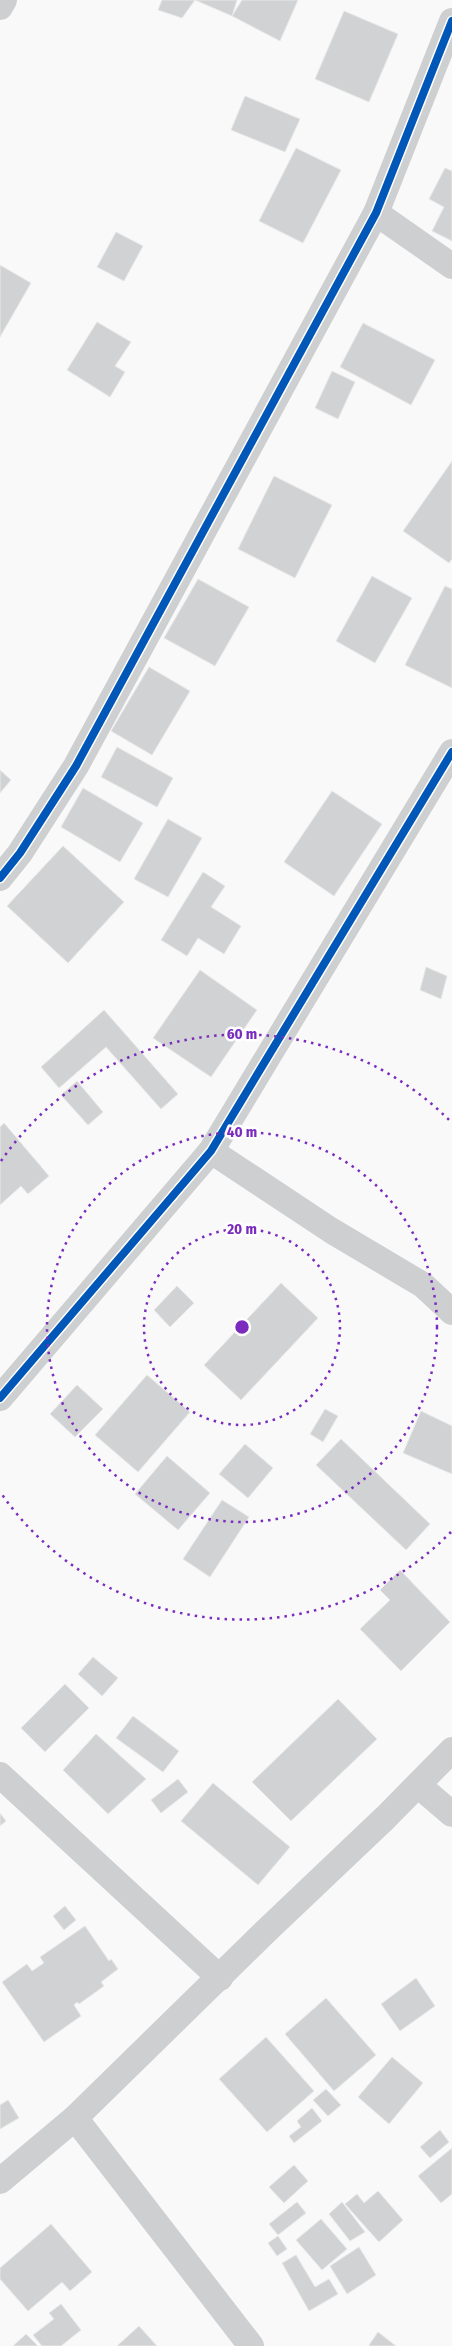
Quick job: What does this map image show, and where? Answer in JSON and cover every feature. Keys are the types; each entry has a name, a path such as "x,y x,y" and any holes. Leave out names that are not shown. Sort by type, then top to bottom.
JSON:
{"street":[{"path":"0,7 4,0"},
{"path":"0,878 20,853 76,766 376,213 452,21"},
{"path":"376,213 452,266"},
{"path":"0,1398 211,1151 452,752"},
{"path":"211,1151 332,1231 423,1285 452,1312"},
{"path":"0,2181 76,2118 452,1750"},
{"path":"0,1775 220,1978"},
{"path":"418,1785 452,1814"},
{"path":"76,2118 251,2346"}],"building":[{"path":"162,0 195,0 182,18 158,10"},
{"path":"195,0 237,0 232,16"},
{"path":"242,0 298,0 280,41 232,16"},
{"path":"344,11 398,34 369,102 315,79"},
{"path":"245,96 300,119 285,152 231,130"},
{"path":"296,148 341,170 303,243 259,221"},
{"path":"445,168 452,171 452,241 432,231 444,207 429,199"},
{"path":"116,232 143,246 124,281 97,267"},
{"path":"0,265 31,283 0,337"},
{"path":"97,322 131,342 115,366 125,372 110,397 67,370"},
{"path":"363,323 435,360 411,405 340,367"},
{"path":"332,371 355,382 338,419 315,408"},
{"path":"452,461 452,559 449,563 403,531"},
{"path":"274,476 332,505 295,578 238,549"},
{"path":"372,576 412,598 375,663 336,641"},
{"path":"198,579 249,607 215,666 164,638"},
{"path":"445,586 452,589 452,688 405,665"},
{"path":"149,667 190,691 152,755 111,731"},
{"path":"117,747 173,778 157,807 101,777"},
{"path":"0,770 11,780 0,793"},
{"path":"83,788 143,823 120,862 61,827"},
{"path":"332,791 382,824 334,896 284,862"},
{"path":"168,819 202,838 168,897 134,879"},
{"path":"63,846 124,902 68,963 7,906"},
{"path":"203,872 225,886 211,907 241,926 224,954 198,938 187,956 161,940"},
{"path":"426,967 447,976 441,999 420,990"},
{"path":"200,970 257,1010 211,1077 153,1038"},
{"path":"104,1010 178,1094 161,1109 106,1047 59,1088 41,1067"},
{"path":"77,1081 103,1112 88,1125 61,1095"},
{"path":"4,1123 49,1176 28,1194 21,1186 0,1205 0,1127"},
{"path":"281,1283 318,1318 241,1400 204,1365"},
{"path":"177,1286 194,1303 170,1327 154,1310"},
{"path":"147,1375 190,1412 138,1472 95,1435"},
{"path":"77,1385 103,1409 75,1437 50,1414"},
{"path":"325,1409 338,1416 323,1442 310,1434"},
{"path":"421,1411 452,1426 452,1474 403,1453"},
{"path":"341,1439 430,1524 406,1550 316,1465"},
{"path":"245,1444 273,1468 248,1498 219,1474"},
{"path":"167,1456 210,1493 178,1530 135,1494"},
{"path":"222,1500 249,1517 210,1577 183,1559"},
{"path":"400,1570 450,1622 401,1671 360,1629 390,1600 380,1590"},
{"path":"93,1657 118,1678 102,1696 78,1674"},
{"path":"65,1684 89,1708 45,1752 21,1728"},
{"path":"338,1699 377,1739 291,1821 252,1782"},
{"path":"133,1716 179,1751 163,1772 116,1738"},
{"path":"96,1734 146,1779 108,1814 63,1770"},
{"path":"178,1779 188,1792 161,1813 151,1800"},
{"path":"213,1783 290,1847 258,1885 181,1821"},
{"path":"0,1813 6,1821 0,1826"},
{"path":"65,1906 76,1920 64,1930 53,1916"},
{"path":"85,1926 109,1961 111,1959 118,1969 101,1982 104,1986 79,2004 77,2002 74,2005 81,2016 44,2042 2,1982 27,1964 32,1971 44,1963 40,1957"},
{"path":"416,1978 435,2006 400,2031 381,2004"},
{"path":"326,1998 376,2055 334,2091 285,2034"},
{"path":"266,2037 314,2091 267,2132 219,2079"},
{"path":"392,2057 423,2083 389,2124 358,2097"},
{"path":"326,2089 341,2105 328,2116 313,2100"},
{"path":"8,2100 19,2118 0,2129 0,2105"},
{"path":"312,2108 322,2121 294,2143 289,2136 301,2127 297,2121"},
{"path":"440,2130 449,2142 430,2158 420,2147"},
{"path":"452,2148 452,2194 441,2203 418,2176"},
{"path":"294,2165 308,2181 284,2203 269,2187"},
{"path":"378,2191 403,2220 379,2242 345,2204 357,2194 364,2203"},
{"path":"297,2202 306,2213 278,2235 269,2224"},
{"path":"342,2202 365,2232 350,2241 329,2214"},
{"path":"321,2219 347,2249 322,2270 296,2240"},
{"path":"51,2224 92,2272 70,2291 62,2282 28,2311 0,2279 0,2268"},
{"path":"278,2236 287,2249 277,2256 268,2243"},
{"path":"359,2247 376,2275 347,2294 330,2266"},
{"path":"296,2255 315,2287 329,2279 338,2294 309,2311 282,2263"},
{"path":"61,2304 81,2330 61,2346 42,2346 33,2335 54,2319 49,2313"},
{"path":"139,2326 157,2346 117,2346"},
{"path":"378,2332 396,2346 370,2346"},
{"path":"26,2334 38,2346 13,2346"}],"cycle path":[{"path":"0,878 20,853 76,766 376,213 452,21"},
{"path":"0,1398 211,1151 452,752"}]}
